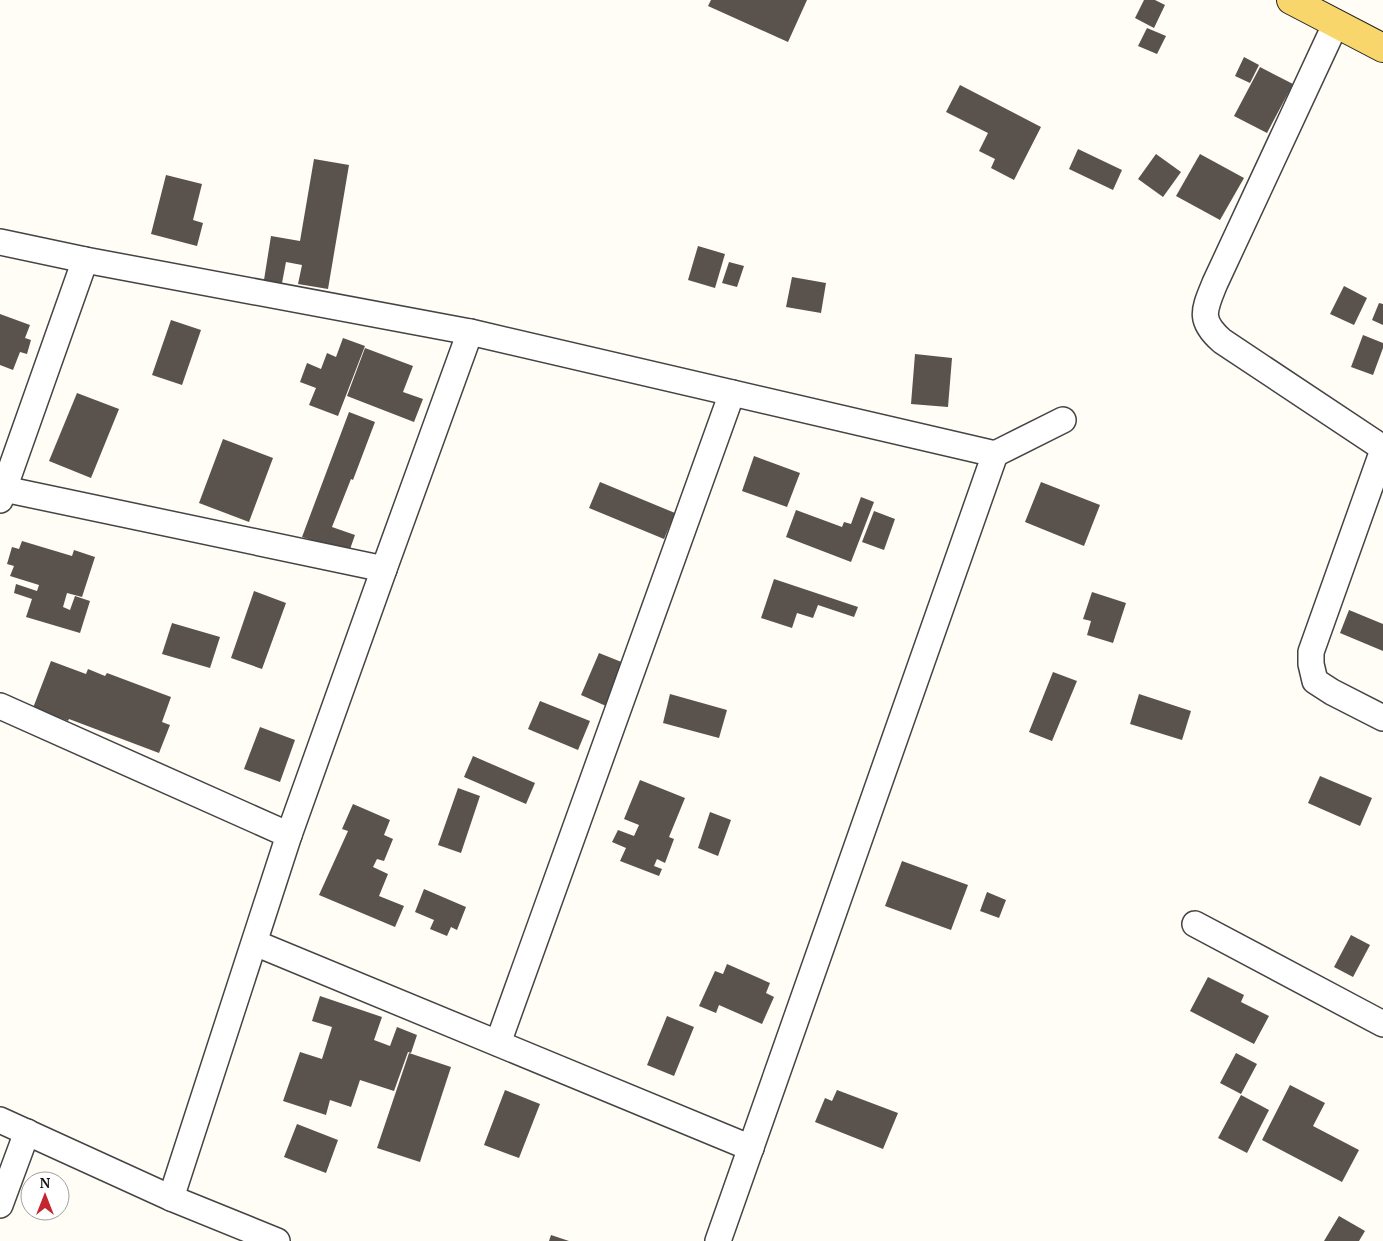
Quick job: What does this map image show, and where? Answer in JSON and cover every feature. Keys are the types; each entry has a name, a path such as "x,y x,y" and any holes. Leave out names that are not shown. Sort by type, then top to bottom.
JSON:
{"main road":[{"path":"1291,0 1383,48"}],"street":[{"path":"1336,23 1215,283 1207,303 1205,320 1212,333 1222,341 1383,449 1312,652 1311,664 1315,681 1332,692 1383,718"},
{"path":"0,242 85,260 470,332 995,454 1063,420"},
{"path":"85,260 2,495 384,569"},
{"path":"172,1198 289,835 470,332"},
{"path":"498,1043 732,393"},
{"path":"718,1241 995,454"},
{"path":"0,706 289,835"},
{"path":"1195,924 1383,1024"},
{"path":"255,943 751,1148"},
{"path":"0,1120 172,1198 276,1241"},
{"path":"0,1205 27,1132"}],"building":[{"path":"711,0 807,0 788,42 708,6"},
{"path":"1144,0 1155,0 1165,5 1154,28 1135,18"},
{"path":"1147,28 1166,36 1157,54 1138,46"},
{"path":"1244,57 1259,65 1250,83 1235,76"},
{"path":"1260,67 1293,84 1267,133 1234,116"},
{"path":"960,85 1041,127 1014,180 991,168 995,159 979,151 988,133 946,112"},
{"path":"1078,149 1122,170 1113,190 1069,169"},
{"path":"1156,154 1181,172 1163,197 1138,179"},
{"path":"1200,154 1244,178 1220,220 1176,196"},
{"path":"314,159 349,165 328,289 298,284 302,265 286,262 282,283 264,280 271,236 300,241"},
{"path":"166,175 202,184 193,220 203,223 197,246 151,234"},
{"path":"698,246 725,254 715,288 688,280"},
{"path":"729,262 744,266 737,287 722,283"},
{"path":"792,277 826,283 821,313 786,307"},
{"path":"1344,286 1367,298 1354,325 1330,314"},
{"path":"1379,303 1383,304 1383,325 1372,320"},
{"path":"0,314 30,325 25,338 31,340 27,354 20,352 13,370 0,365"},
{"path":"171,320 201,330 182,385 152,375"},
{"path":"1363,335 1383,343 1373,375 1351,367"},
{"path":"343,338 365,346 338,416 309,405 316,388 300,382 307,363 321,369 327,353 336,357"},
{"path":"365,348 413,366 403,392 423,399 414,422 347,396"},
{"path":"915,354 952,358 948,407 911,404"},
{"path":"77,393 119,409 91,478 49,461"},
{"path":"349,412 375,422 353,480 351,479 332,527 355,535 349,552 302,537"},
{"path":"223,439 273,458 249,522 199,503"},
{"path":"754,456 800,473 787,507 742,491"},
{"path":"600,482 675,513 664,539 589,508"},
{"path":"1041,482 1100,505 1084,546 1025,522"},
{"path":"861,497 874,502 851,562 786,537 796,510 842,527 844,522 851,524"},
{"path":"874,511 895,519 884,550 862,542"},
{"path":"22,541 72,556 74,550 95,557 82,597 67,593 63,607 70,610 75,596 90,601 80,633 26,617 32,599 14,593 16,584 37,591 39,585 10,576 14,566 7,564 12,547 19,549"},
{"path":"774,579 858,607 854,617 818,605 813,618 797,613 792,628 761,618"},
{"path":"254,591 286,603 262,669 231,658"},
{"path":"1092,592 1126,603 1113,643 1087,635 1091,621 1083,619"},
{"path":"1349,610 1383,624 1383,651 1340,633"},
{"path":"172,623 220,637 210,668 162,654"},
{"path":"599,653 624,663 606,706 581,695"},
{"path":"51,661 86,674 88,669 105,676 107,673 171,697 162,722 170,725 159,753 69,719 68,721 33,708"},
{"path":"1053,672 1077,681 1052,741 1029,732"},
{"path":"670,694 727,710 719,738 663,723"},
{"path":"1139,694 1191,711 1182,740 1130,724"},
{"path":"540,701 590,721 578,750 528,729"},
{"path":"260,727 295,740 280,782 244,769"},
{"path":"473,756 535,783 526,804 464,777"},
{"path":"1320,776 1372,798 1360,826 1308,803"},
{"path":"640,780 685,798 669,837 674,839 665,863 657,859 654,866 662,869 659,876 620,861 626,848 612,842 618,830 634,836 639,825 624,819"},
{"path":"458,788 480,796 461,853 438,845"},
{"path":"353,804 390,820 384,835 393,839 384,861 377,859 373,867 388,874 379,896 404,906 395,927 319,895 348,831 342,829"},
{"path":"710,812 731,820 718,856 698,848"},
{"path":"902,861 968,885 951,930 885,906"},
{"path":"424,889 466,907 457,930 451,927 447,936 430,929 434,920 415,912"},
{"path":"987,892 1006,900 999,918 980,911"},
{"path":"1351,935 1370,945 1353,977 1334,967"},
{"path":"727,964 770,983 766,993 774,997 762,1024 719,1005 716,1013 699,1006 715,971 723,974"},
{"path":"1208,977 1244,995 1241,1002 1269,1016 1254,1044 1190,1011"},
{"path":"320,996 382,1017 374,1040 390,1046 397,1027 417,1035 411,1053 408,1052 394,1091 360,1080 351,1107 330,1100 326,1115 283,1101 300,1052 322,1059 332,1027 312,1021"},
{"path":"667,1016 694,1027 674,1076 647,1065"},
{"path":"409,1053 451,1067 420,1162 377,1148"},
{"path":"1236,1053 1257,1064 1241,1094 1220,1083"},
{"path":"1290,1085 1325,1103 1313,1126 1359,1150 1342,1182 1262,1140"},
{"path":"505,1090 540,1104 519,1158 484,1145"},
{"path":"837,1090 898,1113 883,1149 815,1122 825,1098 832,1101"},
{"path":"1241,1095 1269,1110 1247,1153 1218,1138"},
{"path":"297,1124 338,1140 326,1173 284,1157"},
{"path":"1339,1216 1365,1231 1359,1241 1324,1241"},
{"path":"551,1235 569,1241 549,1241"}]}
